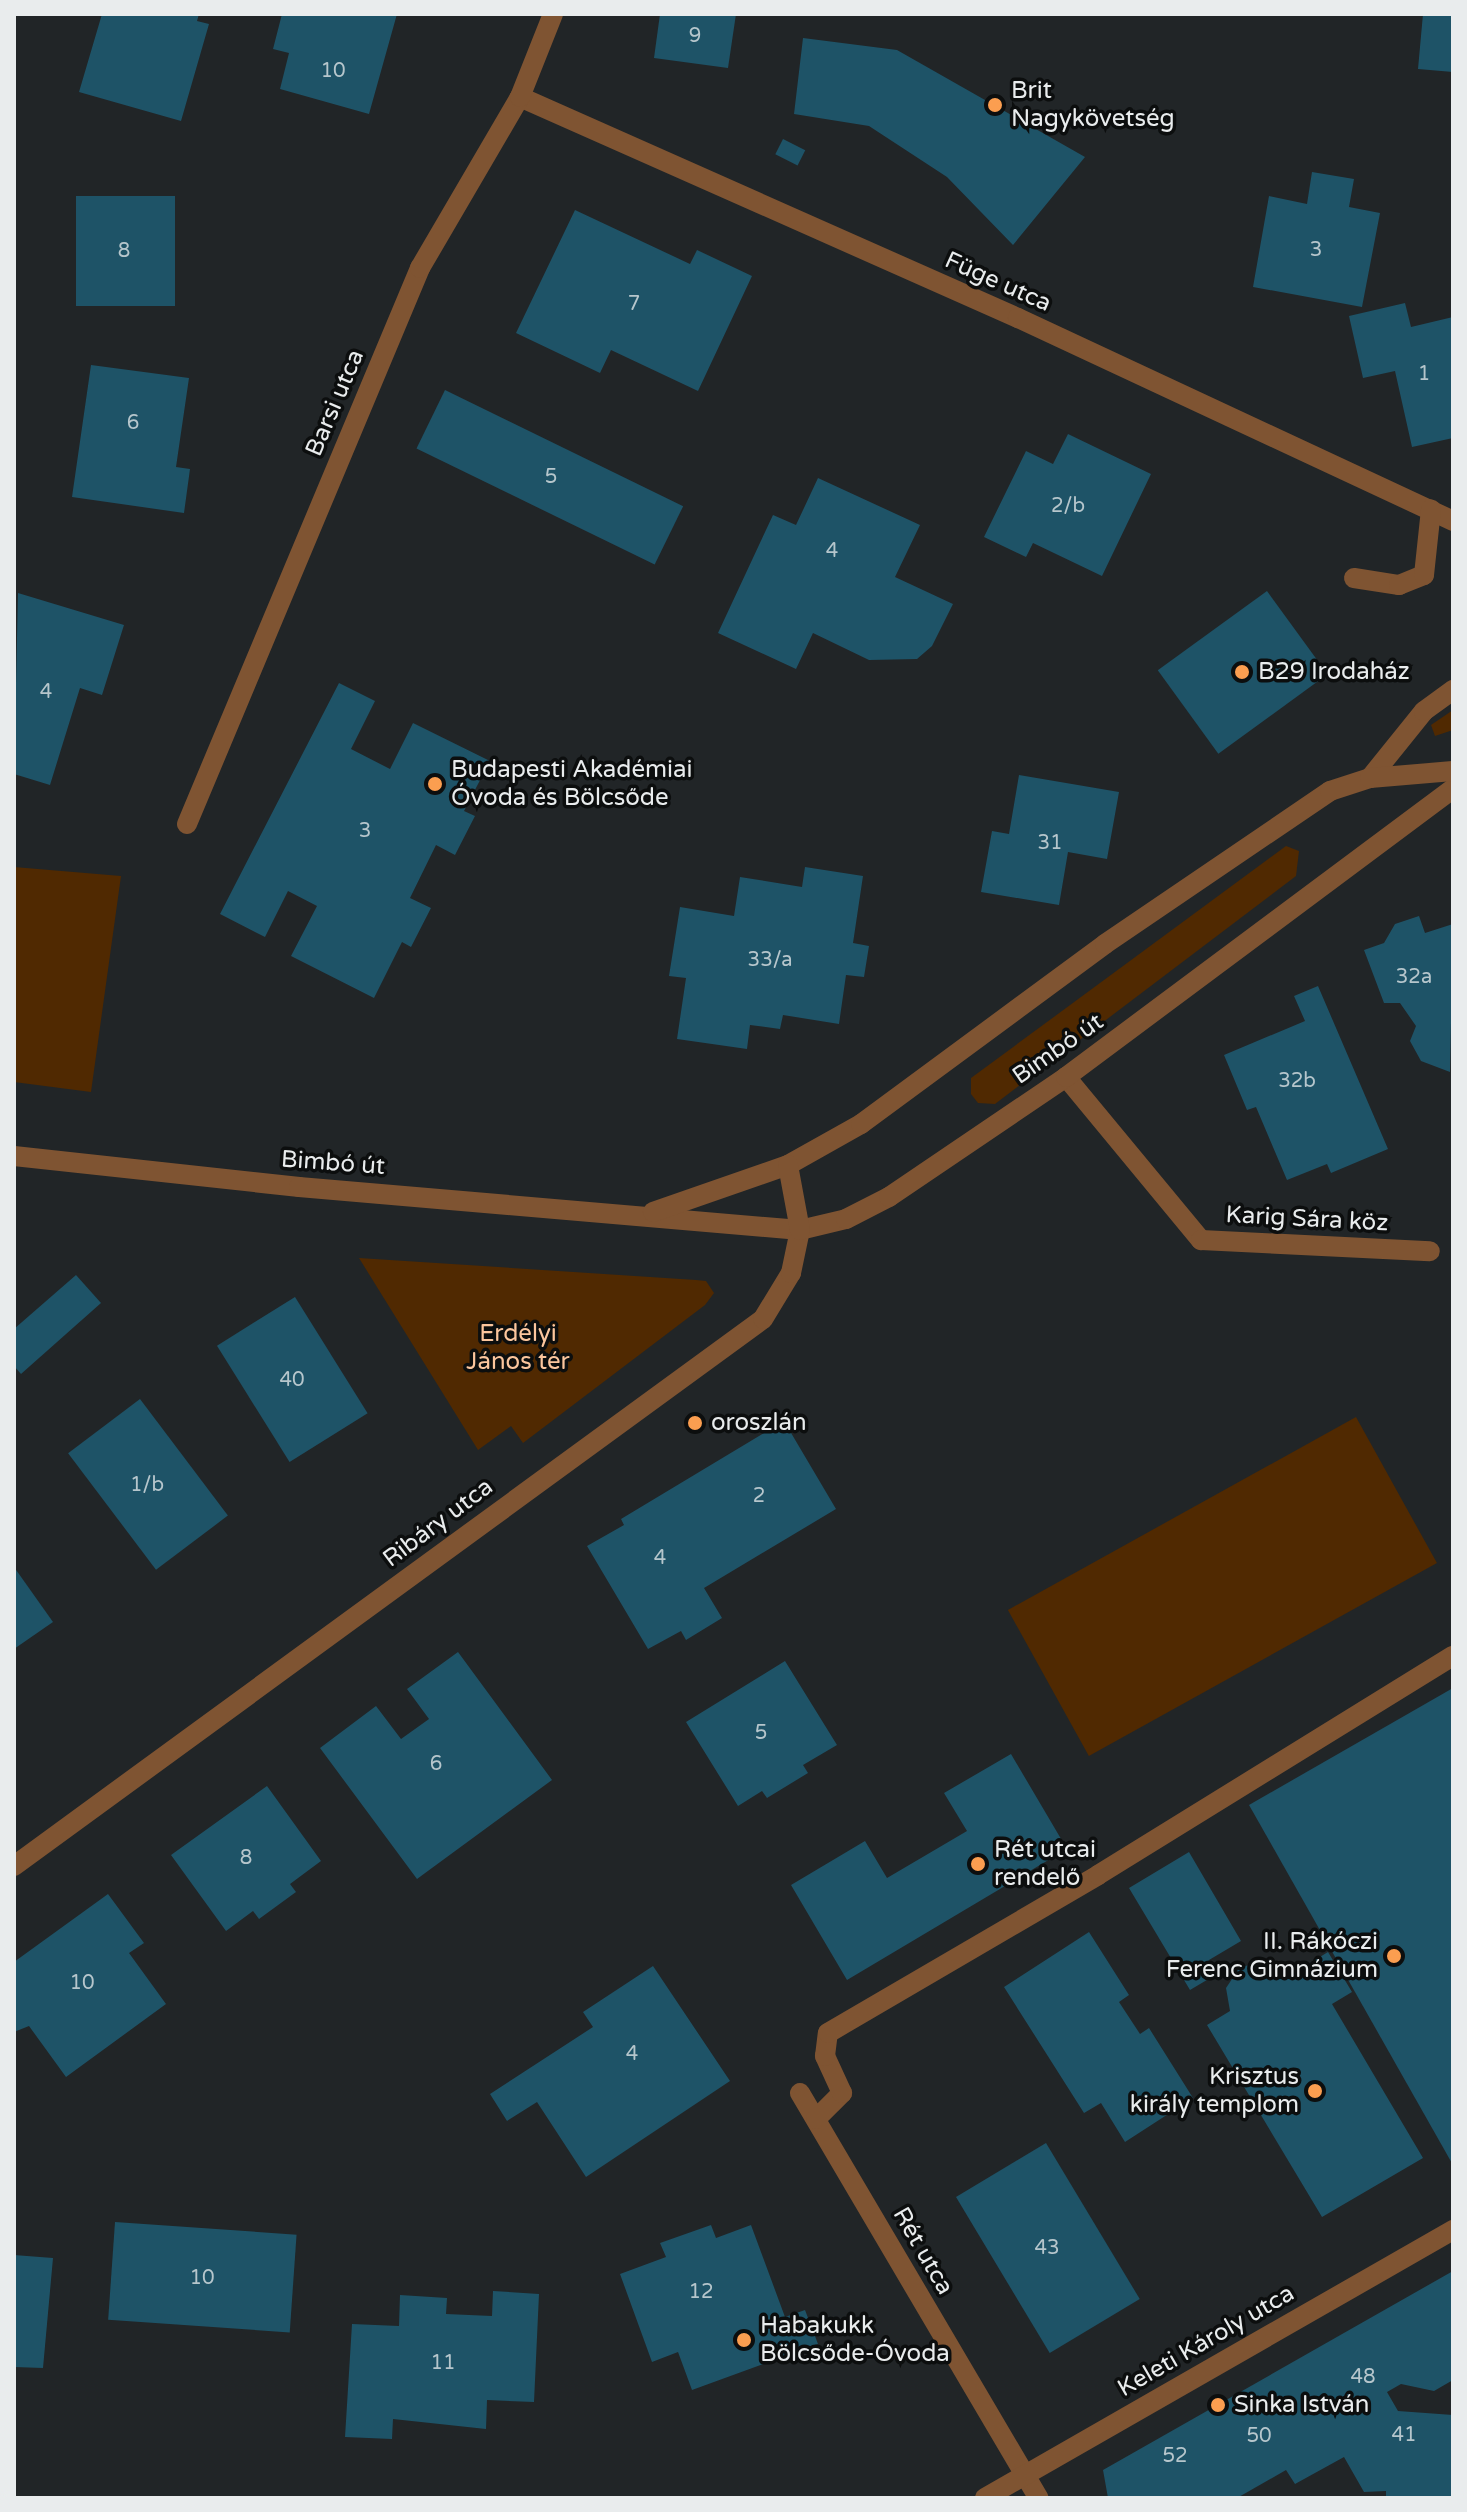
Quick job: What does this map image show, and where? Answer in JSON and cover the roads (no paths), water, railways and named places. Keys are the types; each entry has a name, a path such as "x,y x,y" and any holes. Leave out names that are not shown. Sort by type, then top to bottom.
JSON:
{"street":[{"name":"Barsi utca","path":"187,824 420,268 520,97 553,14"},
{"name":"Füge utca","path":"520,97 1453,521"},
{"path":"1354,578 1399,585 1424,575 1431,509"},
{"path":"1370,778 1424,711 1453,690"},
{"name":"Bimbó út","path":"648,1214 788,1165 913,1088 1291,813 1330,791 1370,778 1453,771"},
{"name":"Bimbó út","path":"14,1156 299,1187 648,1214 800,1230 846,1219 889,1197 1066,1077 1453,789"},
{"name":"Karig Sára köz","path":"1066,1077 1201,1240 1430,1251"},
{"name":"Ribáry utca","path":"14,1866 763,1319 791,1273 800,1230 788,1165"},
{"path":"816,2119 842,2093 825,2056 828,2033 1098,1875 1453,1656"},
{"name":"Rét utca","path":"800,2093 1039,2498"},
{"name":"Keleti Károly utca","path":"985,2498 1453,2230"}],"place":[{"name":"Brit Nagykövetség","path":"995,105"},
{"name":"B29 Irodaház","path":"1242,672"},
{"name":"Budapesti Akadémiai Óvoda és Bölcsőde","path":"435,784"},
{"name":"oroszlán","path":"695,1423"},
{"name":"Rét utcai rendelő","path":"978,1864"},
{"name":"II. Rákóczi Ferenc Gimnázium","path":"1394,1956"},
{"name":"Krisztus király templom","path":"1315,2091"},
{"name":"Habakukk Bölcsőde-Óvoda","path":"744,2340"},
{"name":"Sinka István","path":"1218,2405"}],"park label":[{"name":"Erdélyi János tér","path":"518,1348"}]}
